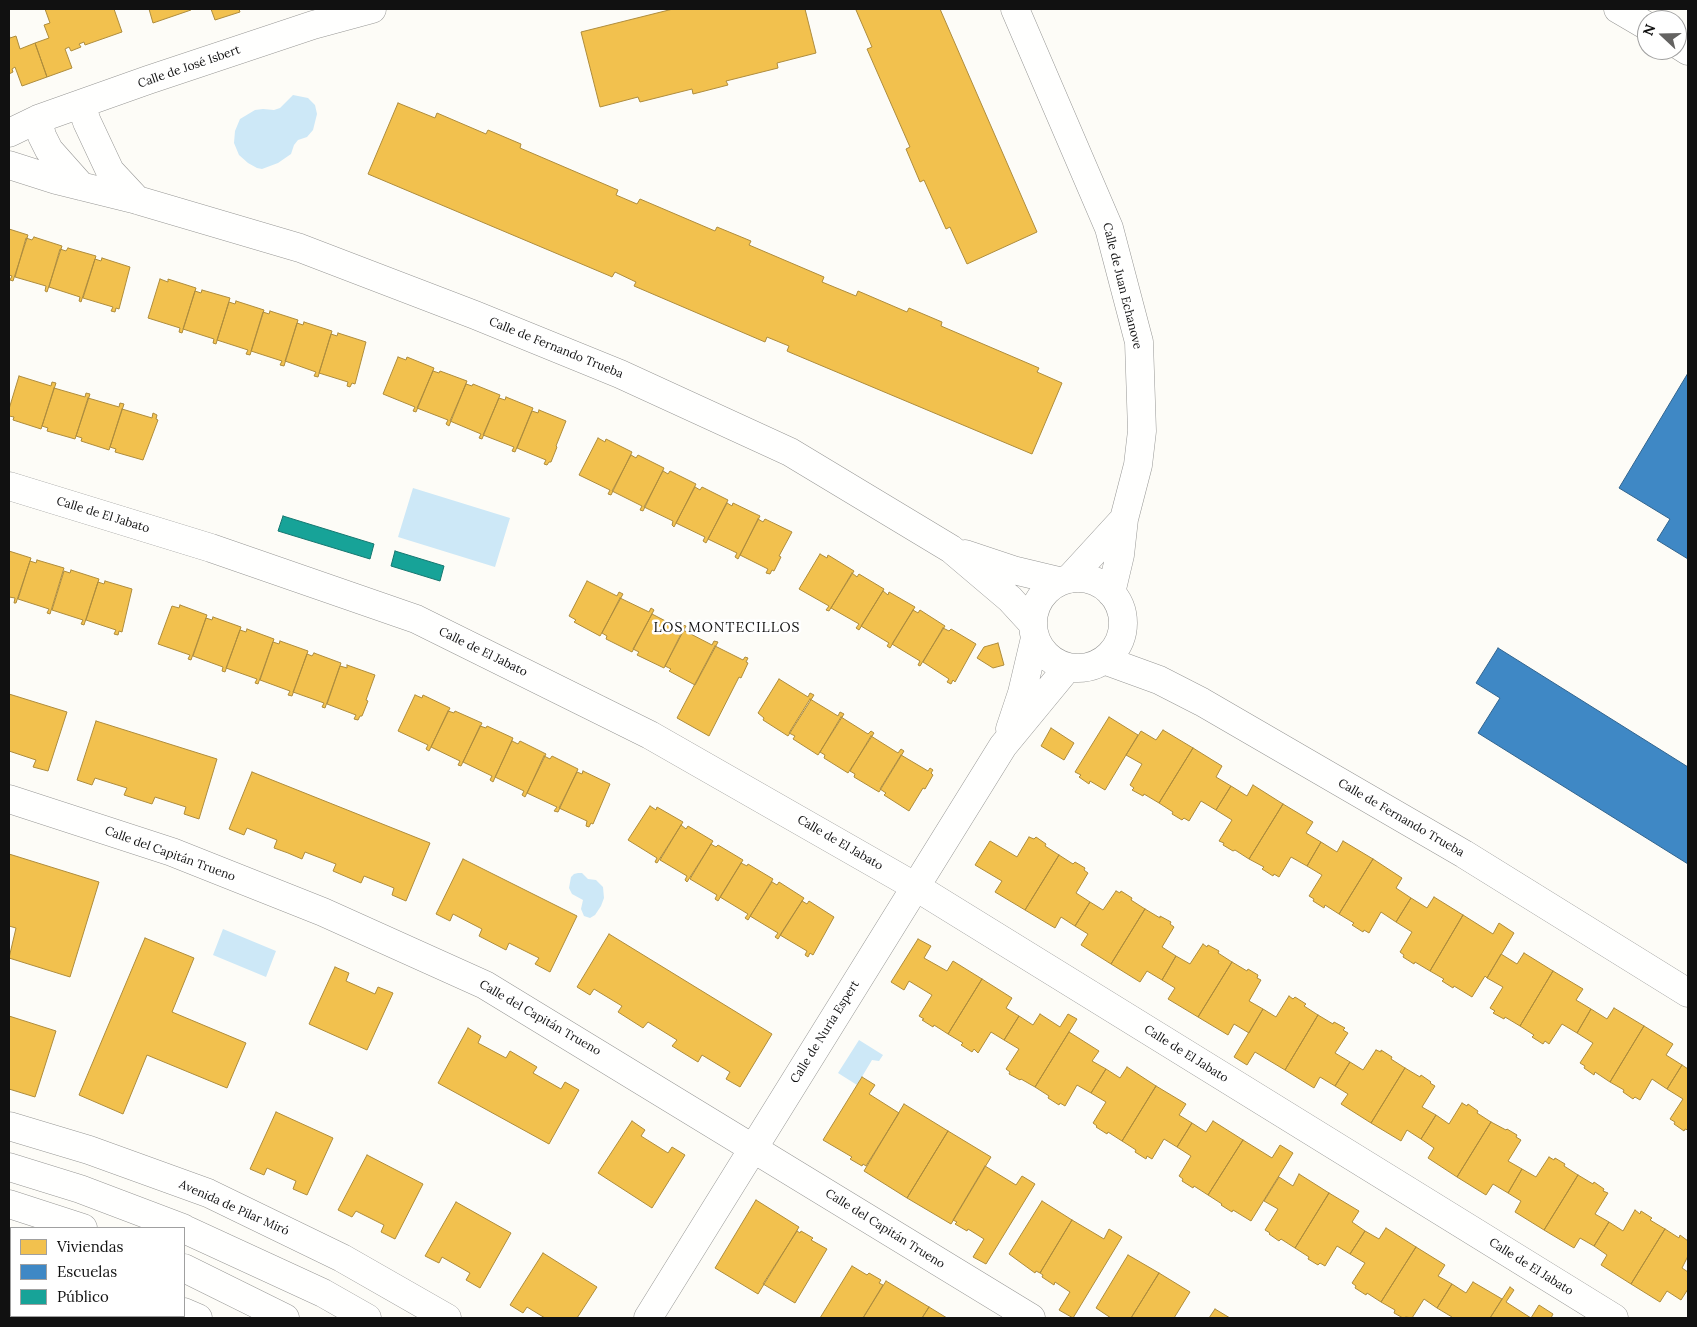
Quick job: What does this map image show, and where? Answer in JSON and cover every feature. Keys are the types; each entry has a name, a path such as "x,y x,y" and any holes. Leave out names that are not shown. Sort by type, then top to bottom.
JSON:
{"street":[{"name":"Calle de José Isbert","path":"9,133 38,119 148,80 314,25 372,9"},
{"name":"Calle de Juan Echanove","path":"1015,9 1109,228 1138,342 1142,431 1138,465 1124,519 1120,555 1111,593"},
{"path":"1618,9 1637,20"},
{"path":"81,105 110,171 137,200"},
{"path":"38,119 42,136 49,150 81,186"},
{"name":"Calle de Fernando Trueba","path":"9,165 56,180 137,200 300,248 620,374 790,452 951,549 1010,599 1034,631"},
{"name":"Calle de El Jabato","path":"9,486 211,548 416,619 650,735 916,887 1614,1318"},
{"name":"Calle de Juan Echanove","path":"1064,580 1124,519"},
{"name":"Calle de Fernando Trueba","path":"951,549 1013,570 1064,580"},
{"path":"1084,578 1099,583 1111,593 1120,606 1123,620 1121,635 1114,649 1104,660 1087,667 1068,667 1054,662 1043,652 1034,631 1034,610 1048,588 1064,580 1084,578"},
{"name":"Calle de Nuria Espert","path":"1003,746 1022,693 1034,631"},
{"name":"Calle de Fernando Trueba","path":"1104,660 1159,680 1202,702 1464,854 1688,993"},
{"name":"Calle de Nuria Espert","path":"648,1318 1003,746 1068,667"},
{"name":"Calle del Capitán Trueno","path":"9,799 172,852 323,912 485,985 1030,1318"},
{"name":"Avenida de Pilar Miró","path":"9,1126 89,1150 208,1193 342,1258 447,1318"},
{"path":"9,1167 80,1189 180,1227"},
{"path":"9,1204 80,1227"},
{"path":"185,1229 323,1293 366,1318"},
{"path":"185,1268 285,1318"},
{"path":"185,1312 198,1318"}],"water":[{"path":"293,95 308,98 315,105 317,114 313,130 307,137 298,140 291,154 278,163 262,169 248,163 239,155 234,143 235,131 240,119 255,110 274,110 280,108"},
{"path":"413,488 510,518 495,567 398,537"},
{"path":"582,873 588,879 596,880 603,887 604,898 601,906 595,915 590,918 584,916 581,909 583,900 572,894 569,888 571,877"},
{"path":"223,929 276,951 266,977 213,955"},
{"path":"859,1040 883,1055 879,1061 872,1060 857,1085 838,1073"}],"building: Viviendas":[{"path":"45,9 114,9 122,32 85,45 84,42 79,44 81,47 71,51 69,47 65,49 72,68 47,77 35,43 49,38 44,25 50,23"},
{"path":"149,9 191,9 191,10 153,23"},
{"path":"211,9 239,9 240,12 215,20"},
{"path":"673,9 805,9 816,53 777,63 778,68 726,81 728,85 693,94 692,89 640,102 638,97 600,107 581,32"},
{"path":"940,9 1037,232 967,264 950,227 946,229 924,180 920,182 906,149 910,147 867,49 872,47 856,10"},
{"path":"9,34 10,38 16,36 20,49 35,43 47,77 22,86 15,67 12,69 13,72 9,74"},
{"path":"398,103 435,118 437,113 486,134 488,130 521,144 520,148 618,190 616,195 637,204 640,199 715,231 717,227 751,241 749,245 824,277 822,282 856,296 858,291 907,312 909,308 942,322 941,326 1039,368 1037,372 1062,383 1032,454 789,352 787,351 789,346 767,337 765,342 634,286 636,282 615,272 612,277 368,174"},
{"path":"9,229 28,235 13,281 10,280 12,276 9,275"},
{"path":"34,237 62,246 47,292 45,291 46,286 15,277 26,238 32,240"},
{"path":"68,248 96,256 81,302 79,301 80,297 49,287 60,249 66,251"},
{"path":"102,258 130,267 119,309 116,308 115,312 111,311 113,307 83,298 95,259 101,261"},
{"path":"160,279 168,282 168,279 196,288 182,333 179,332 180,328 148,318"},
{"path":"202,290 230,298 216,344 213,343 214,339 183,329 195,291 201,293"},
{"path":"236,301 264,310 250,355 246,354 248,350 217,340 229,302 235,304"},
{"path":"270,311 298,320 284,366 280,365 282,361 251,351 263,312 269,314"},
{"path":"304,322 332,331 318,377 314,376 316,372 285,361 297,323 303,325"},
{"path":"338,333 366,342 355,384 352,383 350,387 347,386 348,382 319,373 331,334 337,336"},
{"path":"398,357 406,360 407,357 434,368 416,412 413,411 415,407 383,394"},
{"path":"433,371 439,373 440,371 467,381 449,426 446,424 448,420 417,408"},
{"path":"19,376 51,386 52,382 56,383 41,429 13,420 14,417 9,416 9,409"},
{"path":"466,384 472,386 473,384 500,395 482,439 479,438 481,434 450,421"},
{"path":"54,388 85,397 86,393 90,394 75,439 47,431 48,428 42,426"},
{"path":"506,397 533,408 515,452 512,451 514,447 483,435 499,398 505,400"},
{"path":"88,398 119,407 120,403 124,404 109,450 81,441 82,438 76,436"},
{"path":"122,409 152,418 153,413 157,415 156,419 158,420 143,460 115,452 116,449 110,447"},
{"path":"539,410 566,421 551,462 547,465 544,464 546,460 517,448 532,411 538,413"},
{"path":"598,438 605,442 606,439 632,452 611,495 608,494 610,490 579,475"},
{"path":"631,455 636,458 638,455 664,468 643,511 640,510 642,506 612,491"},
{"path":"663,471 668,474 670,471 696,484 674,527 672,525 673,521 644,507"},
{"path":"695,487 700,490 702,487 728,500 706,543 703,541 705,537 676,523"},
{"path":"727,503 732,506 733,503 760,516 738,559 735,557 737,553 708,539"},
{"path":"758,519 763,522 765,519 792,532 779,556 781,557 774,571 772,570 770,574 766,573 768,569 740,555"},
{"path":"9,551 31,558 16,603 14,603 15,598 9,597"},
{"path":"820,554 827,558 828,555 854,571 829,611 826,610 829,606 799,589"},
{"path":"37,560 64,568 50,614 47,613 49,609 18,599 30,561 36,563"},
{"path":"71,570 99,579 84,625 81,624 83,620 52,610 64,571 70,573"},
{"path":"852,573 857,577 859,574 884,589 859,630 856,628 859,624 831,608"},
{"path":"105,581 132,589 122,632 119,631 118,635 114,634 116,630 86,620 98,582 104,584"},
{"path":"587,581 617,596 619,592 623,594 600,636 574,622 576,620 569,616"},
{"path":"883,591 888,595 889,592 915,607 890,648 887,646 889,643 861,626"},
{"path":"620,598 649,612 651,608 654,610 632,652 606,639 607,636 602,633"},
{"path":"180,605 207,615 191,660 188,659 190,655 158,644 172,606 179,608"},
{"path":"913,610 918,613 920,610 945,626 920,666 918,665 920,661 892,644"},
{"path":"652,614 681,629 683,625 686,626 664,668 637,655 639,652 633,649"},
{"path":"213,617 241,627 225,672 222,671 223,667 193,656 206,618 212,620"},
{"path":"943,628 949,631 951,629 976,644 955,682 953,680 951,684 947,682 949,679 923,662"},
{"path":"247,629 274,639 258,684 255,683 257,679 226,668 240,630 246,632"},
{"path":"683,630 712,645 714,641 718,642 695,685 669,671 671,669 665,666"},
{"path":"280,641 308,651 292,696 288,695 290,691 260,680 273,642 279,644"},
{"path":"998,643 1004,665 993,668 977,658 984,647"},
{"path":"715,646 743,660 745,657 748,658 746,662 748,663 709,736 677,718"},
{"path":"314,653 341,663 325,708 322,707 324,703 293,692 307,654 312,656"},
{"path":"347,665 375,675 366,700 368,701 362,716 358,720 354,719 356,715 327,704 340,666 347,668"},
{"path":"779,679 808,697 810,693 814,695 788,736 763,720 764,718 758,713"},
{"path":"9,694 67,712 48,771 33,767 36,760 9,751"},
{"path":"415,695 422,698 423,695 450,708 429,751 426,749 428,745 398,731"},
{"path":"810,699 838,716 840,712 844,714 818,755 793,739 795,736 789,733"},
{"path":"448,711 454,713 455,711 482,723 461,766 458,765 460,761 431,747"},
{"path":"841,717 868,734 871,731 874,733 848,773 824,758 825,755 820,752"},
{"path":"1109,717 1138,735 1105,790 1090,781 1089,784 1079,777 1081,775 1075,772"},
{"path":"96,721 217,759 199,819 184,814 186,807 155,797 152,804 124,795 127,788 95,778 92,785 77,780"},
{"path":"480,726 486,728 487,726 513,738 493,782 490,780 492,776 463,762"},
{"path":"1051,728 1074,743 1064,760 1041,746"},
{"path":"1163,730 1193,748 1159,803 1144,794 1143,796 1132,790 1134,788 1130,785 1142,764 1126,755 1141,731 1156,740"},
{"path":"871,736 898,753 901,749 904,751 879,792 854,777 855,774 850,771"},
{"path":"512,741 518,744 520,741 546,754 525,797 522,795 524,791 495,777"},
{"path":"1193,748 1222,766 1216,777 1231,786 1216,810 1201,801 1189,821 1184,818 1182,820 1172,814 1173,812 1159,803"},
{"path":"901,755 928,771 930,768 933,770 931,773 933,775 925,789 923,788 909,811 884,795 886,793 880,789"},
{"path":"544,756 550,759 552,756 578,769 558,812 554,811 557,807 527,793"},
{"path":"583,771 610,784 593,824 591,823 589,827 586,826 587,821 559,808 577,772 582,774"},
{"path":"252,772 430,843 406,901 392,895 394,888 364,876 361,883 333,871 336,864 305,852 302,859 274,848 277,840 247,828 244,835 229,829"},
{"path":"1253,785 1283,804 1249,859 1219,841 1232,820 1216,810 1231,786 1247,796"},
{"path":"1283,804 1313,822 1306,833 1321,842 1307,866 1291,857 1279,877 1274,874 1273,876 1262,869 1264,867 1249,859"},
{"path":"650,806 656,810 657,807 683,822 657,863 655,862 657,858 628,840"},
{"path":"681,825 686,829 688,826 713,841 687,882 685,880 687,876 660,860"},
{"path":"1029,837 1034,839 1036,837 1046,844 1045,846 1059,855 1025,910 995,892 1002,881 975,865 990,841 1017,857"},
{"path":"1343,841 1373,859 1339,914 1325,905 1324,908 1309,896 1322,875 1307,866 1321,842 1337,852"},
{"path":"711,844 716,847 718,845 743,860 718,901 715,899 717,895 690,879"},
{"path":"9,854 99,882 70,977 9,958 16,928 9,926"},
{"path":"1059,855 1073,864 1075,862 1085,868 1084,870 1088,873 1076,893 1090,902 1075,926 1061,917 1055,928 1025,910"},
{"path":"463,859 577,916 550,972 535,964 539,958 509,943 506,950 479,936 482,929 453,914 450,921 436,914"},
{"path":"1373,859 1402,878 1396,888 1411,898 1396,922 1381,912 1369,933 1364,930 1363,932 1352,925 1354,923 1339,914"},
{"path":"741,863 747,866 748,864 773,879 748,920 745,918 748,914 720,897"},
{"path":"772,882 777,885 779,882 804,898 778,939 775,937 778,933 750,916"},
{"path":"1116,891 1120,893 1121,891 1145,909 1111,964 1081,945 1088,934 1075,926 1090,902 1103,910"},
{"path":"1434,897 1463,915 1430,971 1403,957 1404,955 1400,952 1412,932 1396,922 1411,898 1427,908"},
{"path":"802,901 807,904 809,901 834,917 813,955 810,953 808,957 805,955 807,951 780,935"},
{"path":"1145,909 1171,922 1170,924 1174,927 1162,947 1176,956 1162,980 1147,971 1140,982 1111,964"},
{"path":"1463,915 1493,934 1499,923 1514,933 1487,978 1485,976 1472,997 1454,986 1453,988 1442,981 1444,979 1430,971"},
{"path":"609,934 772,1034 740,1087 726,1079 730,1072 702,1055 698,1062 672,1046 677,1040 648,1022 643,1028 618,1012 622,1006 594,989 590,995 577,987"},
{"path":"145,938 194,958 172,1012 246,1043 227,1088 147,1055 123,1114 79,1095"},
{"path":"918,939 931,946 924,958 947,971 953,961 982,979 948,1034 934,1025 933,1027 919,1016 932,995 909,981 904,990 891,982"},
{"path":"1203,944 1219,951 1218,953 1232,962 1198,1017 1168,999 1175,988 1162,980 1176,956 1190,964"},
{"path":"1524,953 1553,971 1520,1026 1505,1017 1504,1019 1493,1013 1495,1011 1490,1008 1503,987 1487,978 1501,954 1517,964"},
{"path":"1232,962 1258,975 1257,978 1261,980 1249,1001 1263,1009 1249,1033 1234,1024 1228,1035 1198,1017"},
{"path":"335,967 349,973 346,981 375,994 378,987 393,993 367,1050 309,1024"},
{"path":"1553,971 1583,989 1576,1000 1591,1009 1577,1033 1562,1024 1549,1044 1545,1041 1543,1044 1532,1037 1534,1035 1520,1026"},
{"path":"982,979 1012,998 1006,1008 1019,1016 1004,1040 991,1032 978,1053 974,1049 972,1052 961,1045 963,1043 948,1034"},
{"path":"1289,996 1293,999 1295,997 1306,1004 1304,1006 1318,1015 1285,1070 1255,1052 1247,1065 1234,1057 1263,1009 1276,1017"},
{"path":"1614,1008 1644,1026 1610,1082 1595,1072 1594,1075 1580,1063 1593,1043 1577,1033 1591,1009 1607,1019"},
{"path":"1040,1014 1060,1027 1068,1014 1077,1019 1035,1087 1009,1074 1010,1072 1006,1069 1019,1049 1004,1040 1019,1016 1033,1025"},
{"path":"1318,1015 1333,1024 1334,1022 1345,1028 1343,1030 1348,1033 1335,1053 1350,1062 1335,1086 1320,1077 1314,1088 1285,1070"},
{"path":"9,1016 56,1031 35,1097 9,1089"},
{"path":"1644,1026 1673,1044 1666,1055 1682,1065 1667,1089 1652,1079 1640,1100 1635,1097 1633,1099 1623,1092 1624,1090 1610,1082"},
{"path":"468,1028 481,1036 478,1043 506,1058 510,1051 537,1067 533,1073 561,1089 565,1082 579,1090 549,1144 438,1083"},
{"path":"1069,1032 1099,1051 1092,1061 1106,1069 1091,1093 1077,1085 1065,1106 1060,1103 1059,1105 1035,1087"},
{"path":"1376,1050 1381,1052 1381,1050 1405,1068 1371,1123 1341,1104 1348,1094 1335,1086 1350,1062 1363,1070"},
{"path":"1682,1065 1688,1069 1688,1130 1685,1129 1684,1131 1670,1119 1683,1099 1667,1089"},
{"path":"1127,1067 1156,1086 1122,1141 1108,1132 1107,1134 1093,1123 1106,1102 1091,1093 1106,1069 1120,1078"},
{"path":"1405,1068 1420,1077 1421,1075 1435,1086 1422,1107 1436,1115 1421,1139 1407,1130 1401,1141 1371,1123"},
{"path":"862,1077 875,1085 869,1094 899,1113 866,1166 863,1164 862,1166 850,1159 852,1157 823,1140"},
{"path":"1156,1086 1186,1104 1179,1115 1192,1123 1177,1147 1164,1139 1152,1159 1147,1156 1146,1159 1122,1141"},
{"path":"1462,1103 1467,1106 1468,1104 1478,1111 1477,1113 1491,1122 1457,1177 1428,1158 1434,1148 1421,1139 1436,1115 1449,1124"},
{"path":"904,1104 948,1131 907,1198 864,1171"},
{"path":"276,1112 333,1138 307,1195 293,1189 296,1181 267,1168 264,1175 250,1169"},
{"path":"632,1121 645,1130 641,1136 668,1153 672,1147 685,1155 652,1208 598,1173"},
{"path":"1213,1121 1243,1140 1208,1195 1182,1181 1183,1179 1179,1176 1191,1156 1177,1147 1192,1123 1206,1132"},
{"path":"1491,1122 1517,1135 1516,1137 1521,1140 1508,1161 1522,1169 1508,1193 1493,1184 1486,1195 1457,1177"},
{"path":"948,1131 991,1157 951,1224 907,1198"},
{"path":"1243,1140 1272,1158 1280,1145 1293,1153 1251,1221 1233,1210 1232,1212 1208,1195"},
{"path":"367,1155 423,1184 395,1239 381,1232 384,1225 356,1211 352,1217 338,1210"},
{"path":"1549,1157 1565,1164 1564,1166 1578,1175 1544,1230 1515,1212 1521,1201 1508,1193 1522,1169 1536,1177"},
{"path":"985,1166 1016,1185 1022,1176 1035,1184 986,1264 973,1257 984,1239 968,1229 967,1231 955,1224 957,1222 953,1220"},
{"path":"1299,1174 1329,1193 1295,1248 1281,1239 1279,1241 1265,1230 1278,1209 1264,1201 1279,1177 1293,1186"},
{"path":"1578,1175 1593,1184 1594,1182 1604,1189 1603,1191 1608,1193 1595,1214 1609,1222 1594,1246 1580,1238 1574,1248 1544,1230"},
{"path":"1329,1193 1359,1211 1352,1222 1365,1231 1350,1254 1337,1246 1325,1266 1320,1263 1318,1265 1308,1259 1309,1257 1295,1248"},
{"path":"756,1200 799,1227 758,1294 715,1268"},
{"path":"1042,1201 1072,1220 1040,1273 1036,1271 1035,1273 1009,1254"},
{"path":"456,1202 511,1233 480,1288 466,1280 470,1273 442,1257 439,1263 425,1256"},
{"path":"1635,1210 1640,1214 1641,1211 1652,1218 1650,1220 1665,1229 1631,1284 1601,1265 1607,1255 1594,1246 1609,1222 1623,1231"},
{"path":"1072,1220 1104,1239 1109,1229 1122,1237 1073,1318 1059,1310 1070,1292 1055,1282 1054,1285 1042,1277 1043,1275 1040,1273"},
{"path":"1386,1228 1416,1247 1381,1302 1355,1288 1356,1286 1352,1283 1365,1263 1350,1254 1365,1231 1379,1239"},
{"path":"1665,1229 1679,1238 1680,1235 1688,1241 1688,1256 1682,1268 1688,1272 1688,1289 1681,1300 1667,1291 1660,1302 1631,1284"},
{"path":"797,1231 800,1233 801,1231 813,1238 811,1240 827,1249 795,1303 763,1284"},
{"path":"1416,1247 1445,1265 1438,1276 1452,1284 1437,1308 1424,1299 1412,1318 1403,1318 1394,1313 1395,1310 1381,1302"},
{"path":"543,1253 597,1287 577,1318 545,1318 527,1307 523,1313 510,1305"},
{"path":"1128,1255 1159,1273 1131,1318 1111,1318 1096,1308"},
{"path":"852,1266 867,1275 869,1273 881,1280 879,1283 883,1285 863,1318 820,1318"},
{"path":"1159,1273 1190,1292 1174,1318 1131,1318"},
{"path":"886,1281 929,1307 922,1318 863,1318"},
{"path":"1473,1282 1502,1299 1490,1318 1451,1318 1437,1308 1452,1284 1466,1293"},
{"path":"1510,1287 1514,1290 1506,1302 1531,1318 1490,1318"},
{"path":"1539,1305 1553,1314 1551,1318 1531,1318"},
{"path":"929,1307 947,1318 922,1318"},
{"path":"1215,1309 1230,1318 1209,1318"}],"building: Escuelas":[{"path":"1688,373 1688,559 1657,540 1670,519 1619,488"},
{"path":"1498,648 1688,767 1688,864 1478,733 1500,698 1476,683"}],"building: Público":[{"path":"283,516 374,544 370,559 278,531"},
{"path":"395,551 444,566 440,581 391,566"}],"district":[{"name":"LOS MONTECILLOS","path":"727,628"}]}
